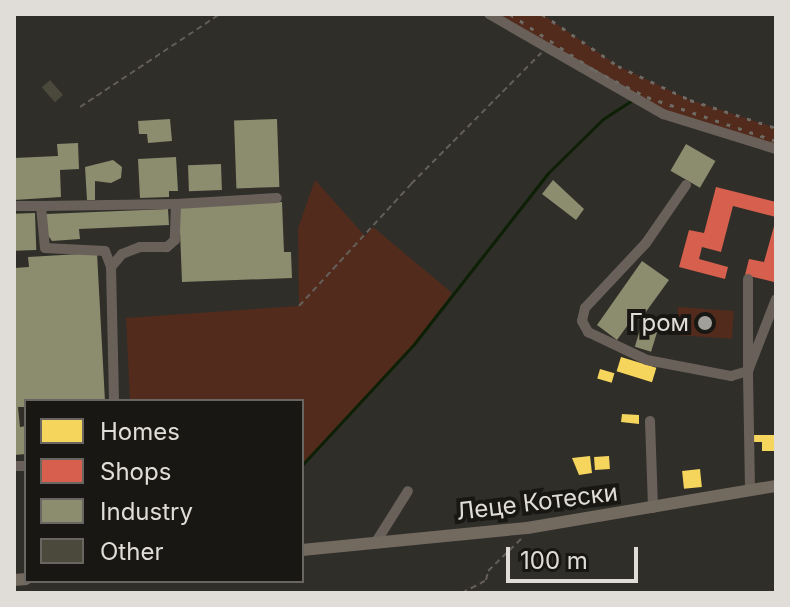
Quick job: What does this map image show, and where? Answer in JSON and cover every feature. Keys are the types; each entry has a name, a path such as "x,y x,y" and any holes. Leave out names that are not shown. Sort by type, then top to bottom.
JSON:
{"main road":[{"name":"Леце Котески","path":"304,550 527,528 776,486"}],"street":[{"path":"489,14 544,50 663,114 776,149"},
{"path":"686,185 646,243 585,308 582,321 588,332 647,360 731,376 748,371"},
{"path":"14,206 176,204 277,198"},
{"path":"111,267 122,254 140,247 167,247 175,240 176,204"},
{"path":"41,206 45,248 105,251 111,267 114,399"},
{"path":"748,279 750,489"},
{"path":"748,371 776,299"},
{"path":"650,421 653,508"},
{"path":"376,542 408,491"}],"path":[{"path":"80,107 220,14"},
{"path":"299,306 411,184 544,50"},
{"path":"462,593 486,580 527,528"}],"shaded area":[{"path":"489,14 542,14 618,66 690,100 776,128 776,149 663,114"},
{"path":"315,180 365,236 373,227 452,293 414,344 304,463 304,399 130,399 126,318 299,306 298,228"},
{"name":"Гром","path":"678,307 734,311 732,339 676,335"}],"building: Homes":[{"path":"621,357 656,368 652,382 617,371"},
{"path":"600,369 614,373 612,383 597,379"},
{"path":"622,414 639,415 639,424 621,422"},
{"path":"753,435 775,435 774,451 762,451 762,442 753,442"},
{"path":"590,456 592,473 579,475 572,458"},
{"path":"609,456 610,469 595,470 594,457"},
{"path":"700,469 702,487 684,489 682,471"}],"building: Shops":[{"path":"716,187 776,202 776,217 733,206 721,252 702,247 699,259 728,267 725,279 679,267 689,230 704,233"},
{"path":"776,219 774,282 745,275 749,259 764,262"}],"building: Industry":[{"path":"170,119 172,141 148,143 147,134 139,134 138,121"},
{"path":"277,119 279,187 236,188 234,121"},
{"path":"78,143 79,169 60,170 61,197 14,200 14,158 58,156 57,144"},
{"path":"686,144 715,161 700,188 670,171"},
{"path":"176,157 178,191 169,191 169,197 140,198 138,159"},
{"path":"113,160 122,167 121,178 111,183 95,181 95,200 87,200 85,167"},
{"path":"221,164 222,190 189,191 188,165"},
{"path":"553,180 584,209 576,220 542,194"},
{"path":"282,202 284,252 291,252 292,278 182,282 179,206"},
{"path":"168,209 169,225 79,229 80,239 52,241 47,234 46,214"},
{"path":"35,213 36,250 15,251 14,214"},
{"path":"97,253 105,399 24,399 24,407 18,407 20,427 24,426 24,454 14,455 14,268 29,267 28,257"},
{"path":"642,261 669,280 640,320 635,315 617,340 597,325"},
{"path":"643,320 659,325 651,352 635,347"}],"building: Other":[{"path":"50,80 63,95 55,102 42,87"}],"waterway":[{"path":"304,463 414,344 548,173 603,119 634,99"}],"railway":[{"path":"510,14 594,70 647,97 776,141"},
{"path":"542,14 618,66 690,100 776,128"}],"place":[{"name":"Гром","path":"705,323"}]}
